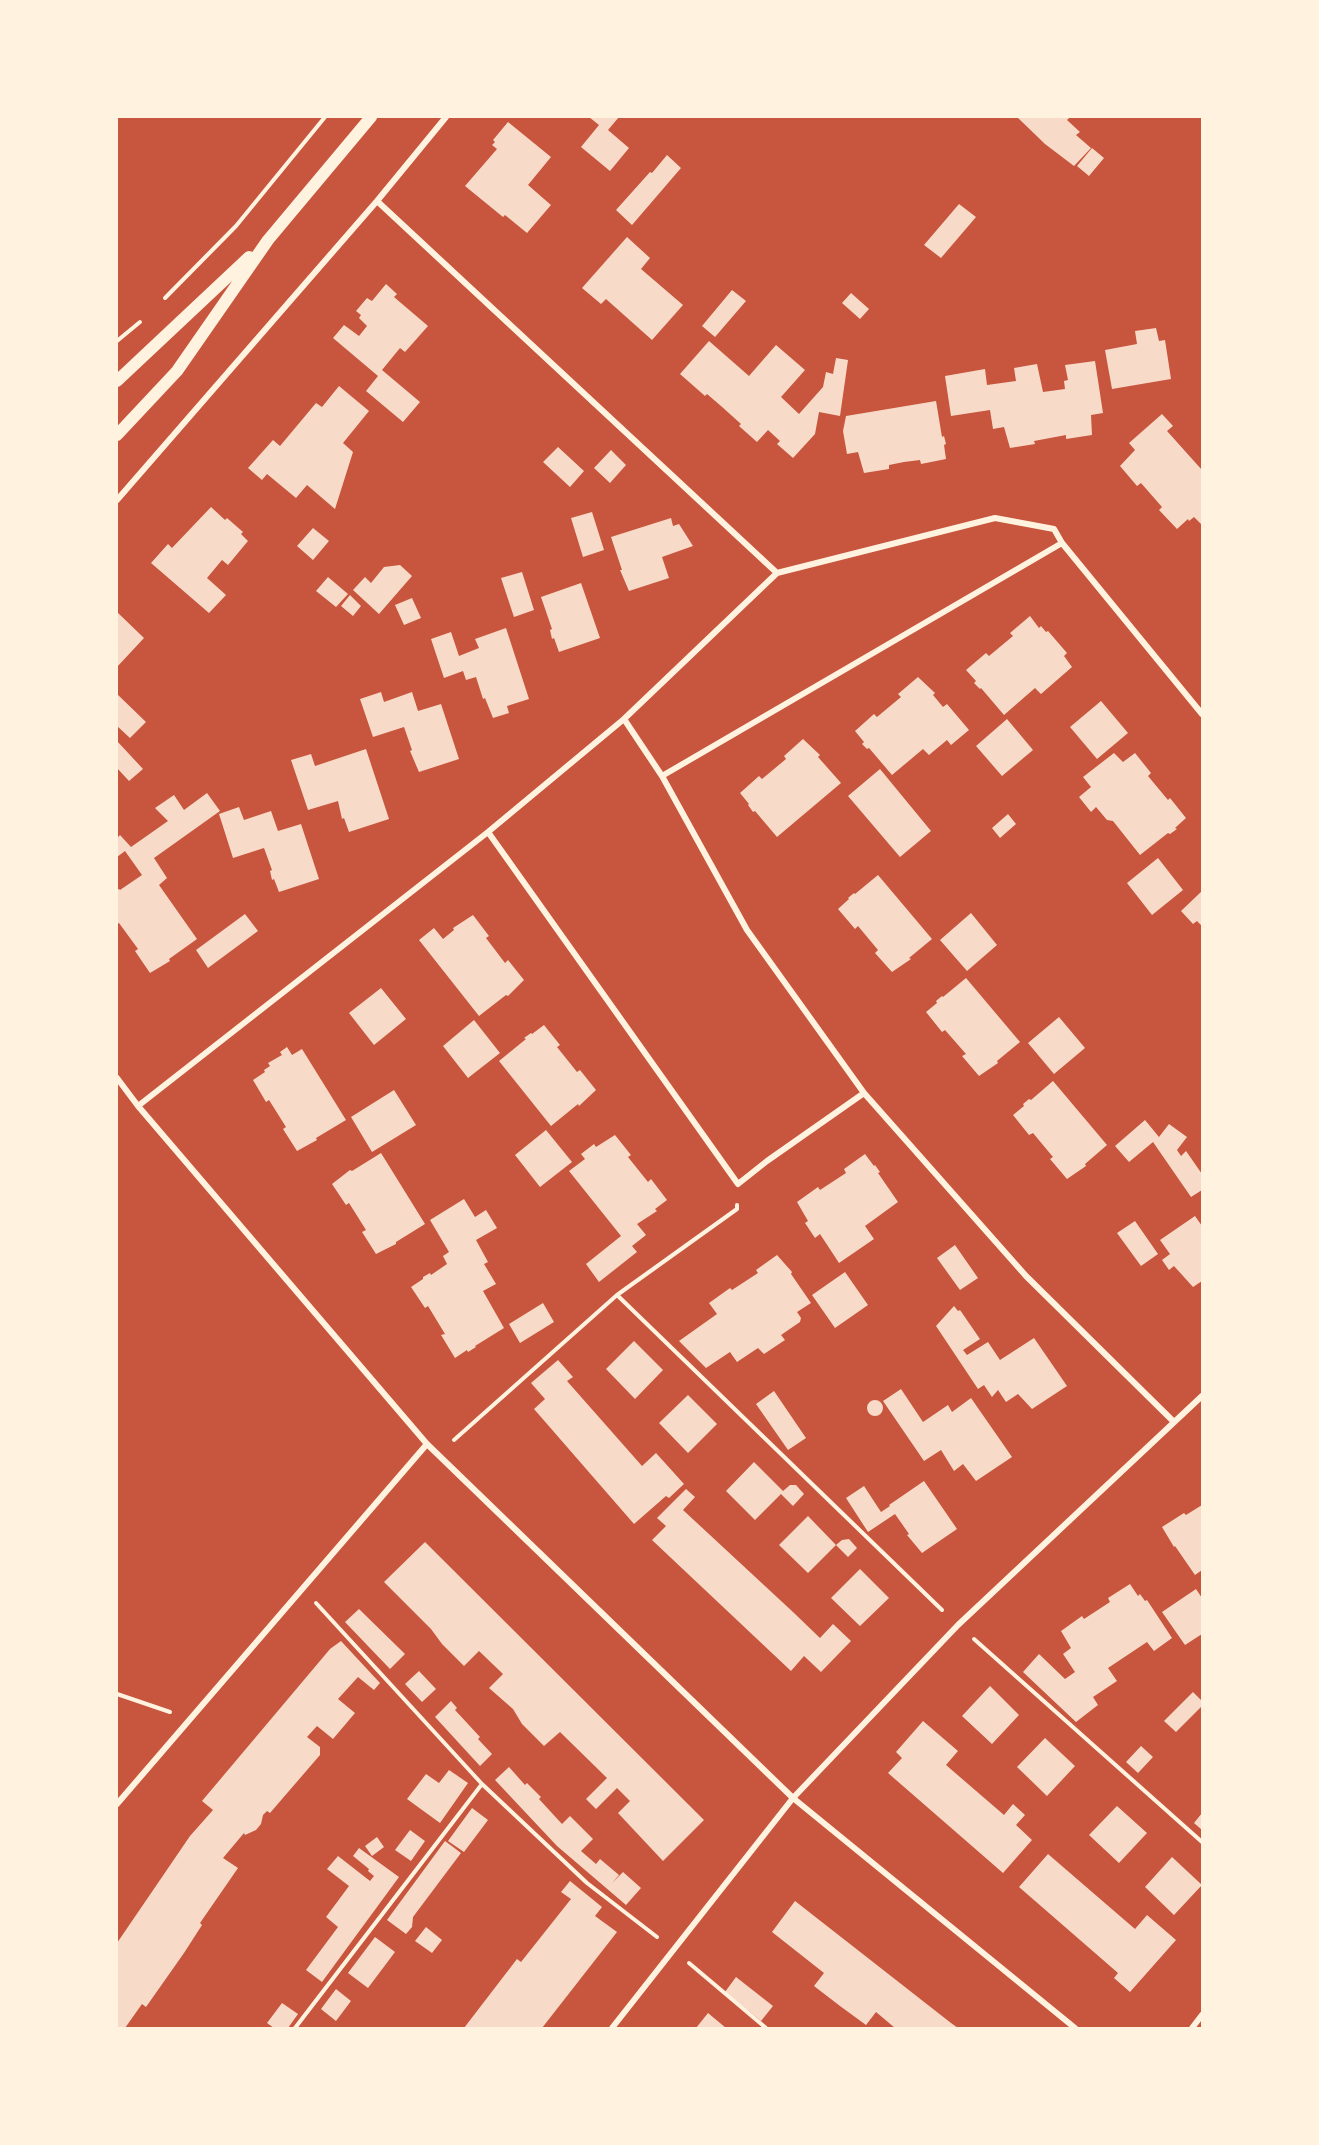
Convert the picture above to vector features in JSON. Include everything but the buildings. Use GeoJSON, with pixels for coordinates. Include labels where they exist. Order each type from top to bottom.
{"type":"FeatureCollection","features":[{"type":"Feature","properties":{"kind":"main road"},"geometry":{"type":"LineString","coordinates":[[117,435],[177,371],[268,240],[371,117]]}},
{"type":"Feature","properties":{"kind":"main road"},"geometry":{"type":"LineString","coordinates":[[117,381],[268,240]]}},
{"type":"Feature","properties":{"kind":"street"},"geometry":{"type":"LineString","coordinates":[[117,500],[377,201],[446,117]]}},
{"type":"Feature","properties":{"kind":"street"},"geometry":{"type":"LineString","coordinates":[[377,201],[777,573]]}},
{"type":"Feature","properties":{"kind":"street"},"geometry":{"type":"LineString","coordinates":[[138,1106],[488,832],[624,719],[777,573],[995,518],[1054,529],[1062,543],[1202,714]]}},
{"type":"Feature","properties":{"kind":"street"},"geometry":{"type":"LineString","coordinates":[[662,776],[1062,543]]}},
{"type":"Feature","properties":{"kind":"street"},"geometry":{"type":"LineString","coordinates":[[624,719],[662,776],[747,930],[864,1093],[1026,1276],[1174,1422]]}},
{"type":"Feature","properties":{"kind":"street"},"geometry":{"type":"LineString","coordinates":[[488,832],[738,1184],[864,1093]]}},
{"type":"Feature","properties":{"kind":"street"},"geometry":{"type":"LineString","coordinates":[[117,1078],[138,1106],[439,1456],[793,1798],[1075,2028]]}},
{"type":"Feature","properties":{"kind":"street"},"geometry":{"type":"LineString","coordinates":[[612,2028],[793,1798],[958,1624],[1202,1396]]}},
{"type":"Feature","properties":{"kind":"street"},"geometry":{"type":"LineString","coordinates":[[117,1804],[427,1444]]}},
{"type":"Feature","properties":{"kind":"street"},"geometry":{"type":"LineString","coordinates":[[1192,2028],[1202,2015]]}},
{"type":"Feature","properties":{"kind":"path"},"geometry":{"type":"LineString","coordinates":[[158,306],[236,226],[325,117]]}},
{"type":"Feature","properties":{"kind":"path"},"geometry":{"type":"LineString","coordinates":[[117,341],[142,321]]}},
{"type":"Feature","properties":{"kind":"path"},"geometry":{"type":"LineString","coordinates":[[439,1456],[472,1423],[617,1295],[737,1209],[738,1184]]}},
{"type":"Feature","properties":{"kind":"path"},"geometry":{"type":"LineString","coordinates":[[617,1295],[958,1624],[1202,1842]]}},
{"type":"Feature","properties":{"kind":"path"},"geometry":{"type":"LineString","coordinates":[[303,1588],[482,1784],[587,1882],[766,2028]]}},
{"type":"Feature","properties":{"kind":"path"},"geometry":{"type":"LineString","coordinates":[[117,1694],[190,1718]]}},
{"type":"Feature","properties":{"kind":"path"},"geometry":{"type":"LineString","coordinates":[[295,2028],[482,1784]]}}]}
